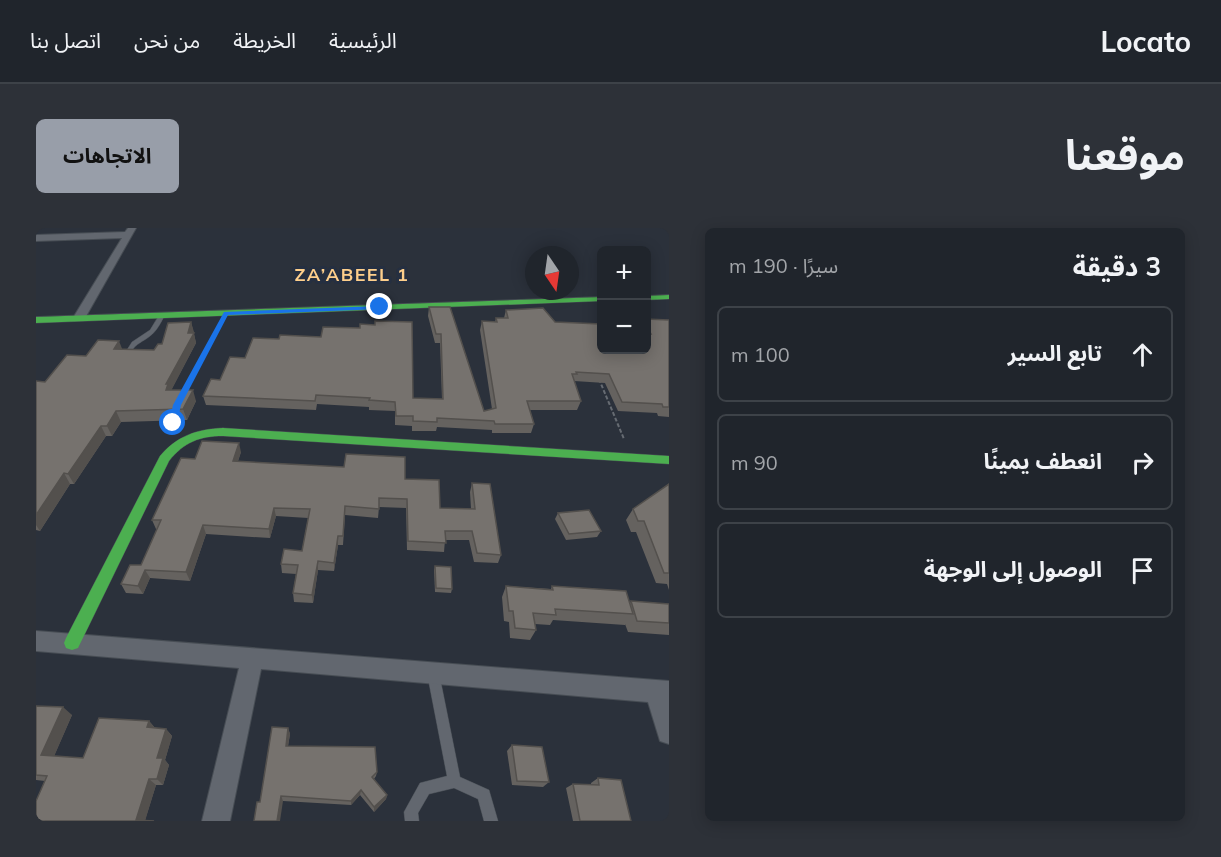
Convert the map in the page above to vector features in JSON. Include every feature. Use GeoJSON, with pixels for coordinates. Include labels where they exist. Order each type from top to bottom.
{"type":"FeatureCollection","features":[{"type":"Feature","properties":{"kind":"street"},"geometry":{"type":"LineString","coordinates":[[36,238],[130,232]]}},
{"type":"Feature","properties":{"kind":"street"},"geometry":{"type":"LineString","coordinates":[[79,318],[130,232]]}},
{"type":"Feature","properties":{"kind":"street"},"geometry":{"type":"LineString","coordinates":[[651,298],[669,297]]}},
{"type":"Feature","properties":{"kind":"street"},"geometry":{"type":"LineString","coordinates":[[36,320],[597,299]]}},
{"type":"Feature","properties":{"kind":"street"},"geometry":{"type":"LineString","coordinates":[[72,644],[164,459],[170,449],[194,435],[223,432],[669,460]]}},
{"type":"Feature","properties":{"kind":"street"},"geometry":{"type":"LineString","coordinates":[[36,641],[662,691],[669,732]]}},
{"type":"Feature","properties":{"kind":"street"},"geometry":{"type":"LineString","coordinates":[[216,821],[252,658]]}},
{"type":"Feature","properties":{"kind":"lane"},"geometry":{"type":"LineString","coordinates":[[144,357],[128,353],[130,346],[149,333],[162,315]]}},
{"type":"Feature","properties":{"kind":"lane"},"geometry":{"type":"LineString","coordinates":[[433,673],[454,781]]}},
{"type":"Feature","properties":{"kind":"lane"},"geometry":{"type":"LineString","coordinates":[[412,821],[411,812],[424,788],[454,781],[484,795],[490,821]]}},
{"type":"Feature","properties":{"kind":"path"},"geometry":{"type":"LineString","coordinates":[[182,395],[226,313]]}},
{"type":"Feature","properties":{"kind":"path"},"geometry":{"type":"LineString","coordinates":[[596,371],[631,458]]}},
{"type":"Feature","properties":{"kind":"building"},"geometry":{"type":"Polygon","coordinates":[[[429,307],[450,307],[484,411],[496,408],[482,321],[497,322],[496,318],[508,318],[506,310],[543,308],[555,322],[597,324],[597,354],[651,354],[651,319],[669,320],[669,407],[663,407],[662,404],[622,402],[609,374],[576,372],[577,374],[572,374],[581,401],[527,401],[534,424],[495,424],[494,421],[437,418],[437,422],[413,421],[413,416],[396,416],[395,402],[369,400],[370,398],[316,395],[315,401],[203,396],[211,379],[220,380],[230,357],[245,358],[253,338],[279,339],[280,335],[321,337],[323,327],[360,328],[360,324],[375,325],[375,321],[412,322],[413,398],[443,399],[441,334],[436,334],[429,307]]]}},
{"type":"Feature","properties":{"kind":"building"},"geometry":{"type":"Polygon","coordinates":[[[191,322],[188,333],[194,333],[166,384],[168,384],[166,390],[193,390],[183,409],[116,411],[107,426],[101,426],[68,474],[64,473],[36,515],[36,381],[45,382],[67,355],[86,356],[98,340],[119,341],[114,349],[154,350],[158,344],[162,344],[168,323],[191,322]]]}},
{"type":"Feature","properties":{"kind":"building"},"geometry":{"type":"Polygon","coordinates":[[[202,441],[239,443],[233,461],[344,467],[346,454],[405,457],[405,479],[439,480],[440,508],[475,509],[472,483],[490,484],[501,555],[477,553],[472,531],[445,531],[446,543],[408,541],[407,499],[379,498],[379,509],[345,506],[343,536],[338,536],[334,563],[318,561],[312,595],[293,593],[298,565],[281,564],[284,549],[302,551],[310,509],[274,508],[269,529],[203,525],[186,572],[145,570],[138,586],[121,584],[130,565],[141,565],[161,520],[152,520],[181,458],[195,459],[202,441]]]}},
{"type":"Feature","properties":{"kind":"building"},"geometry":{"type":"Polygon","coordinates":[[[669,484],[669,573],[664,573],[644,521],[638,521],[633,509],[669,484]]]}},
{"type":"Feature","properties":{"kind":"building"},"geometry":{"type":"Polygon","coordinates":[[[589,510],[601,531],[569,534],[558,513],[589,510]]]}},
{"type":"Feature","properties":{"kind":"building"},"geometry":{"type":"Polygon","coordinates":[[[435,566],[451,567],[452,589],[436,588],[435,566]]]}},
{"type":"Feature","properties":{"kind":"building"},"geometry":{"type":"Polygon","coordinates":[[[506,586],[553,590],[552,586],[626,591],[633,614],[555,609],[556,615],[533,613],[536,630],[515,628],[513,611],[509,611],[506,586]]]}},
{"type":"Feature","properties":{"kind":"building"},"geometry":{"type":"Polygon","coordinates":[[[631,601],[669,604],[669,623],[637,621],[631,601]]]}},
{"type":"Feature","properties":{"kind":"building"},"geometry":{"type":"Polygon","coordinates":[[[36,706],[63,707],[41,755],[83,758],[99,718],[149,721],[147,727],[166,729],[157,758],[163,758],[157,779],[149,779],[136,820],[154,821],[36,821],[36,801],[47,776],[36,775],[36,706]]]}},
{"type":"Feature","properties":{"kind":"building"},"geometry":{"type":"Polygon","coordinates":[[[272,727],[288,728],[286,746],[375,747],[377,772],[372,777],[387,795],[374,807],[361,790],[351,801],[281,796],[277,821],[254,821],[257,802],[260,802],[272,727]]]}},
{"type":"Feature","properties":{"kind":"building"},"geometry":{"type":"Polygon","coordinates":[[[512,745],[542,747],[549,782],[517,781],[512,745]]]}},
{"type":"Feature","properties":{"kind":"building"},"geometry":{"type":"Polygon","coordinates":[[[598,778],[621,780],[631,821],[580,821],[573,784],[599,785],[598,778]]]}},
{"type":"Feature","properties":{"kind":"traffic: fast"},"geometry":{"type":"LineString","coordinates":[[651,298],[669,297]]}},
{"type":"Feature","properties":{"kind":"traffic: fast"},"geometry":{"type":"LineString","coordinates":[[36,320],[597,299]]}},
{"type":"Feature","properties":{"kind":"traffic: fast"},"geometry":{"type":"LineString","coordinates":[[72,643],[164,459],[176,446],[197,435],[223,432],[669,460]]}},
{"type":"Feature","properties":{"kind":"district","name":"ZA’ABEEL 1"},"geometry":{"type":"Point","coordinates":[352,275]}},
{"type":"Feature","properties":{"kind":"route"},"geometry":{"type":"LineString","coordinates":[[173,423],[177,405],[226,313],[380,307]]}}]}
